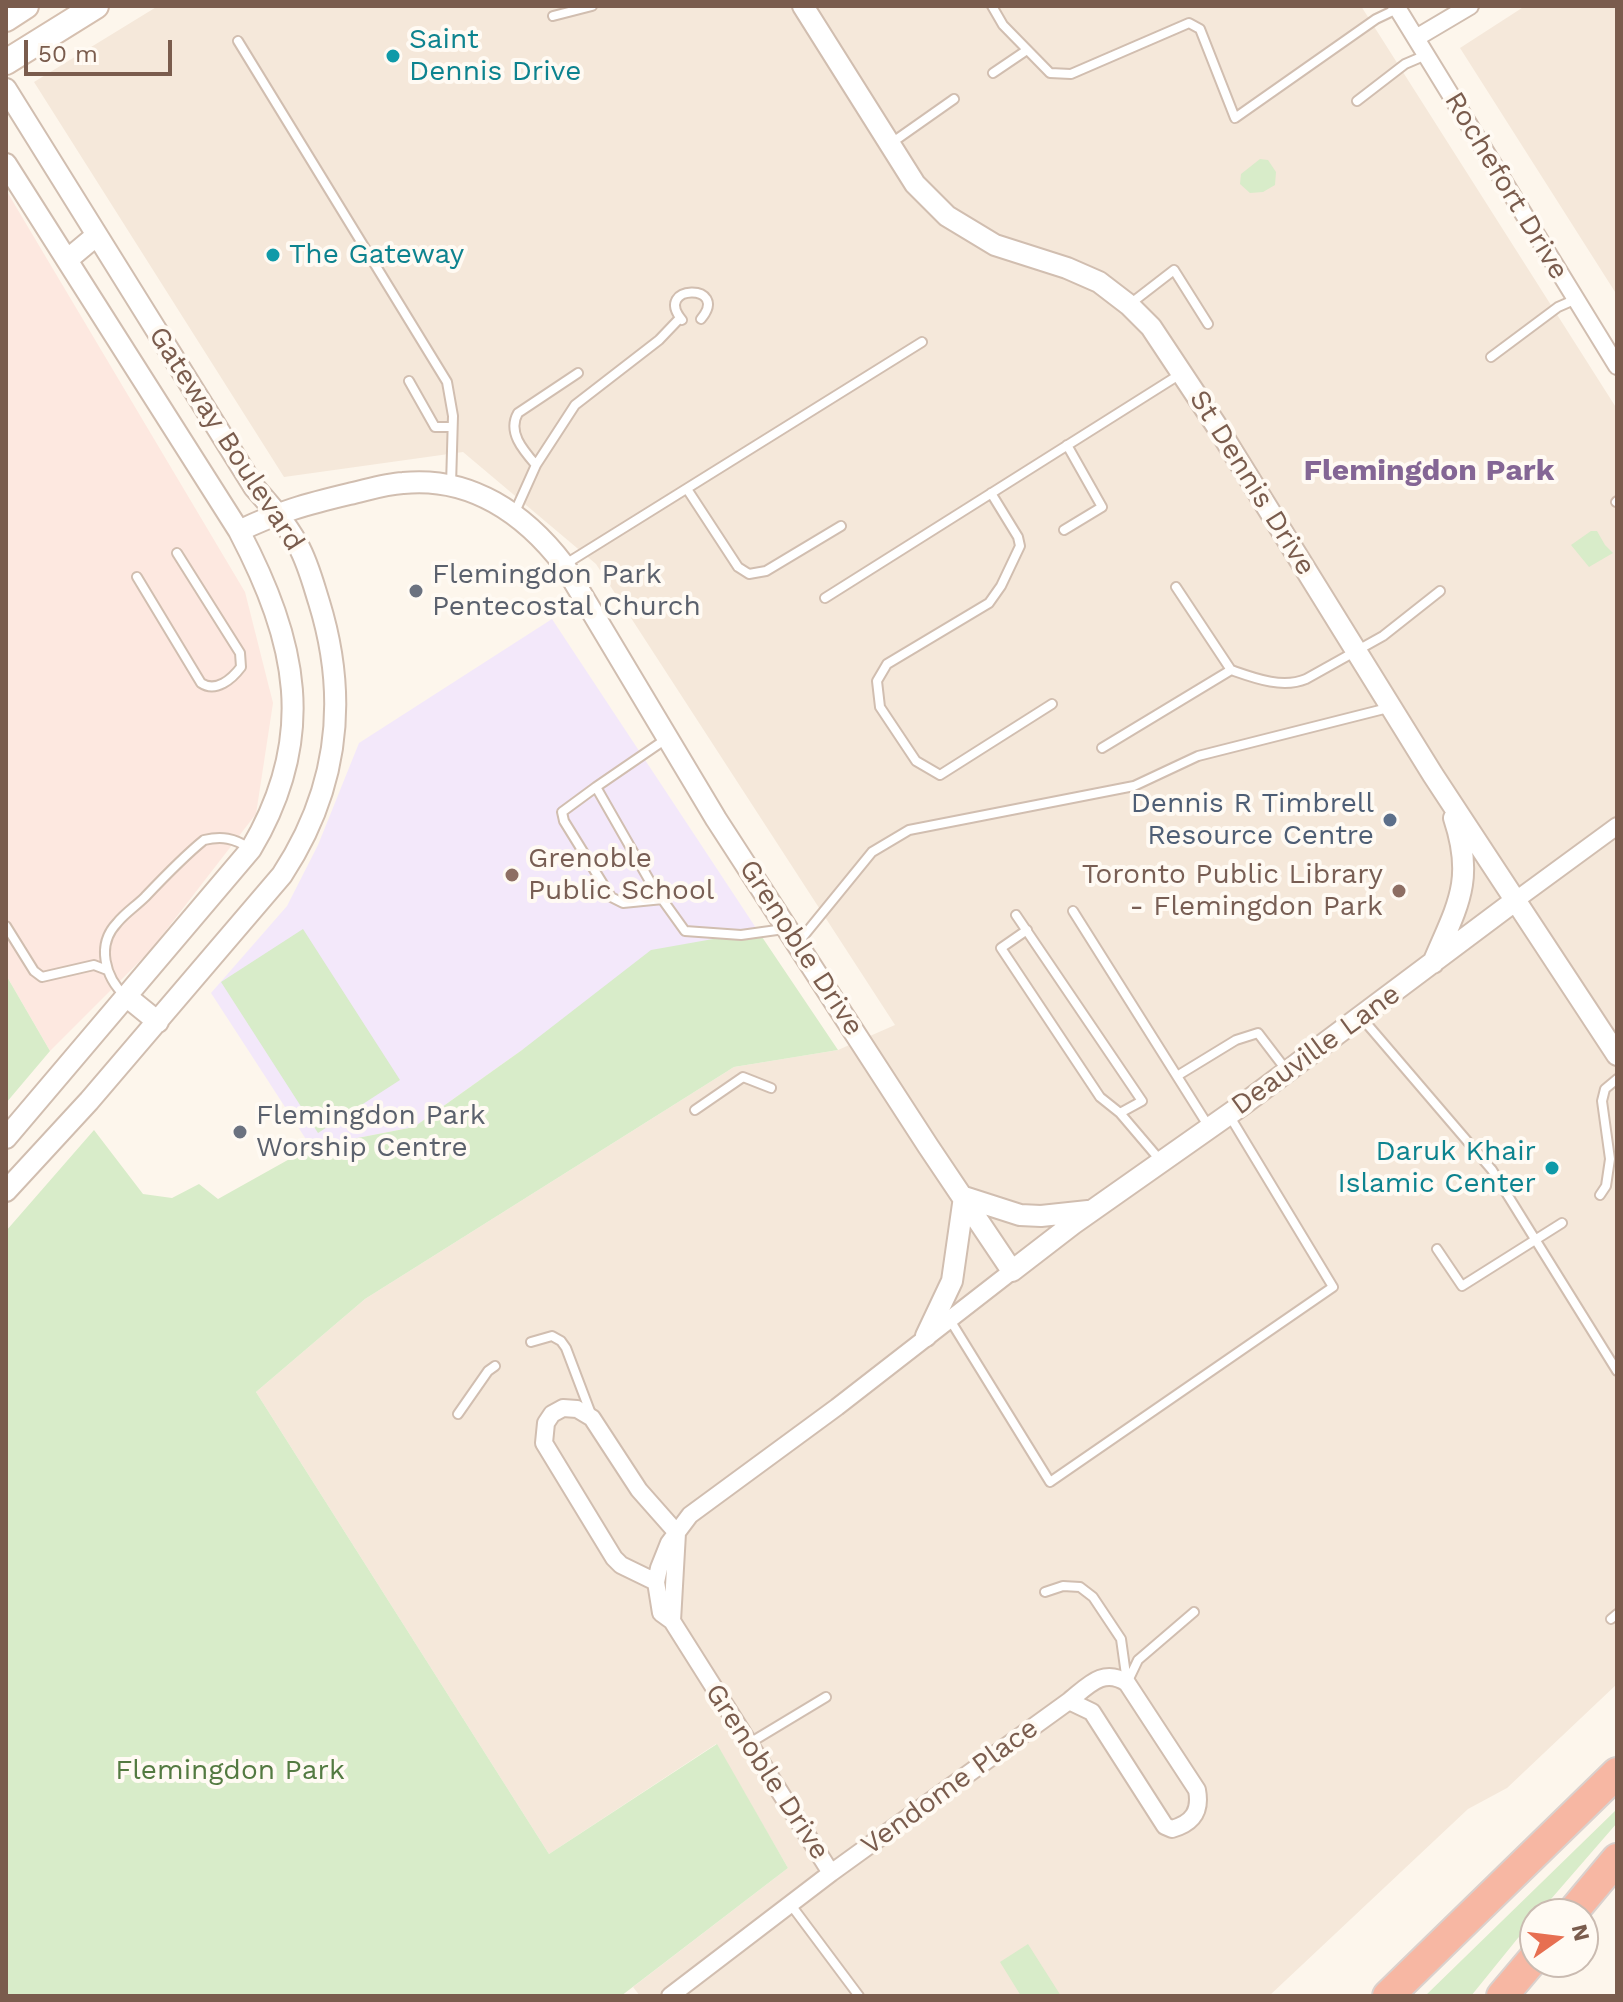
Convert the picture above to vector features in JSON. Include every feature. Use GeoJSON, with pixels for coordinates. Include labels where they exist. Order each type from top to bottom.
{"type":"FeatureCollection","features":[{"type":"Feature","properties":{"kind":"highway"},"geometry":{"type":"LineString","coordinates":[[1388,1996],[1617,1773]]}},
{"type":"Feature","properties":{"kind":"highway"},"geometry":{"type":"LineString","coordinates":[[1584,1898],[1617,1859]]}},
{"type":"Feature","properties":{"kind":"highway"},"geometry":{"type":"LineString","coordinates":[[1502,1996],[1519,1976]]}},
{"type":"Feature","properties":{"kind":"main road"},"geometry":{"type":"LineString","coordinates":[[6,19],[26,6]]}},
{"type":"Feature","properties":{"kind":"main road"},"geometry":{"type":"LineString","coordinates":[[6,62],[96,6]]}},
{"type":"Feature","properties":{"kind":"street","name":"St Dennis Drive"},"geometry":{"type":"LineString","coordinates":[[803,6],[915,184],[958,224],[995,245],[1089,277],[1109,288],[1151,327],[1183,372],[1433,775],[1617,1055]]}},
{"type":"Feature","properties":{"kind":"street"},"geometry":{"type":"LineString","coordinates":[[1416,38],[1470,6]]}},
{"type":"Feature","properties":{"kind":"street","name":"Rochefort Drive"},"geometry":{"type":"LineString","coordinates":[[1396,7],[1617,366]]}},
{"type":"Feature","properties":{"kind":"street","name":"Gateway Boulevard"},"geometry":{"type":"LineString","coordinates":[[6,89],[254,487],[277,512],[305,560],[324,619],[336,693],[336,728],[323,792],[306,835],[282,875],[158,1022],[6,1191]]}},
{"type":"Feature","properties":{"kind":"street","name":"Gateway Boulevard"},"geometry":{"type":"LineString","coordinates":[[6,164],[239,531],[253,558],[286,651],[294,706],[294,733],[288,765],[251,849],[6,1138]]}},
{"type":"Feature","properties":{"kind":"street"},"geometry":{"type":"LineString","coordinates":[[67,260],[97,235]]}},
{"type":"Feature","properties":{"kind":"street","name":"Grenoble Drive"},"geometry":{"type":"LineString","coordinates":[[239,531],[277,512],[399,483],[420,482],[451,485],[499,503],[534,529],[564,565],[667,739],[928,1146],[1012,1271]]}},
{"type":"Feature","properties":{"kind":"street"},"geometry":{"type":"LineString","coordinates":[[1433,775],[1455,819],[1465,871],[1460,897],[1433,964]]}},
{"type":"Feature","properties":{"kind":"street","name":"Deauville Lane"},"geometry":{"type":"LineString","coordinates":[[1012,1271],[1092,1210],[1287,1072],[1617,826]]}},
{"type":"Feature","properties":{"kind":"street"},"geometry":{"type":"LineString","coordinates":[[126,996],[158,1022]]}},
{"type":"Feature","properties":{"kind":"street"},"geometry":{"type":"LineString","coordinates":[[926,1336],[952,1281],[964,1197],[1020,1215],[1041,1216],[1092,1210]]}},
{"type":"Feature","properties":{"kind":"street"},"geometry":{"type":"LineString","coordinates":[[672,1621],[677,1533],[639,1490],[592,1418],[572,1407],[557,1411],[544,1427],[544,1443],[614,1558],[621,1565],[656,1582],[664,1554],[677,1533],[682,1524],[699,1507],[837,1407],[1012,1271]]}},
{"type":"Feature","properties":{"kind":"street","name":"Grenoble Drive"},"geometry":{"type":"LineString","coordinates":[[656,1582],[661,1613],[672,1621],[831,1873],[670,1996]]}},
{"type":"Feature","properties":{"kind":"street","name":"Vendome Place"},"geometry":{"type":"LineString","coordinates":[[831,1873],[1099,1677],[1117,1677],[1127,1683],[1197,1790],[1197,1812],[1179,1827],[1172,1829],[1165,1826],[1092,1712],[1069,1701]]}},
{"type":"Feature","properties":{"kind":"lane"},"geometry":{"type":"LineString","coordinates":[[553,16],[592,6]]}},
{"type":"Feature","properties":{"kind":"lane"},"geometry":{"type":"LineString","coordinates":[[992,6],[1003,25],[1050,73],[1071,74],[1189,23],[1200,29],[1235,118],[1396,7]]}},
{"type":"Feature","properties":{"kind":"lane"},"geometry":{"type":"LineString","coordinates":[[238,41],[447,382],[451,399],[451,485]]}},
{"type":"Feature","properties":{"kind":"lane"},"geometry":{"type":"LineString","coordinates":[[993,73],[1027,50]]}},
{"type":"Feature","properties":{"kind":"lane"},"geometry":{"type":"LineString","coordinates":[[1357,101],[1405,64],[1426,55]]}},
{"type":"Feature","properties":{"kind":"lane"},"geometry":{"type":"LineString","coordinates":[[889,145],[954,99]]}},
{"type":"Feature","properties":{"kind":"lane"},"geometry":{"type":"LineString","coordinates":[[1129,305],[1174,270],[1208,324]]}},
{"type":"Feature","properties":{"kind":"lane"},"geometry":{"type":"LineString","coordinates":[[514,514],[536,465],[575,405],[682,320],[676,310],[677,301],[684,293],[692,291],[700,294],[707,302],[707,311],[701,319]]}},
{"type":"Feature","properties":{"kind":"lane"},"geometry":{"type":"LineString","coordinates":[[1491,357],[1558,307],[1574,300]]}},
{"type":"Feature","properties":{"kind":"lane"},"geometry":{"type":"LineString","coordinates":[[564,565],[922,342]]}},
{"type":"Feature","properties":{"kind":"lane"},"geometry":{"type":"LineString","coordinates":[[825,598],[1183,372]]}},
{"type":"Feature","properties":{"kind":"lane"},"geometry":{"type":"LineString","coordinates":[[536,465],[517,438],[515,418],[578,373]]}},
{"type":"Feature","properties":{"kind":"lane"},"geometry":{"type":"LineString","coordinates":[[409,381],[435,427],[452,427]]}},
{"type":"Feature","properties":{"kind":"lane"},"geometry":{"type":"LineString","coordinates":[[1064,530],[1102,507],[1067,445]]}},
{"type":"Feature","properties":{"kind":"lane"},"geometry":{"type":"LineString","coordinates":[[687,489],[738,567],[749,574],[766,571],[841,526]]}},
{"type":"Feature","properties":{"kind":"lane"},"geometry":{"type":"LineString","coordinates":[[991,493],[1018,537],[1020,546],[1011,568],[989,603],[887,664],[877,681],[880,707],[916,761],[940,775],[1052,704]]}},
{"type":"Feature","properties":{"kind":"lane"},"geometry":{"type":"LineString","coordinates":[[137,577],[201,683],[213,687],[230,680],[241,667],[240,653],[177,553]]}},
{"type":"Feature","properties":{"kind":"lane"},"geometry":{"type":"LineString","coordinates":[[1176,587],[1231,670],[1267,682],[1299,682],[1383,636],[1440,591]]}},
{"type":"Feature","properties":{"kind":"lane"},"geometry":{"type":"LineString","coordinates":[[1102,748],[1231,670]]}},
{"type":"Feature","properties":{"kind":"lane"},"geometry":{"type":"LineString","coordinates":[[596,787],[685,931],[793,936],[872,852],[909,830],[1134,786],[1198,756],[1393,707]]}},
{"type":"Feature","properties":{"kind":"lane"},"geometry":{"type":"LineString","coordinates":[[663,899],[623,903],[611,897],[564,821],[562,812],[667,739]]}},
{"type":"Feature","properties":{"kind":"lane"},"geometry":{"type":"LineString","coordinates":[[126,996],[117,988],[107,970],[104,949],[111,931],[184,856],[204,840],[215,837],[236,840],[251,849]]}},
{"type":"Feature","properties":{"kind":"lane"},"geometry":{"type":"LineString","coordinates":[[1073,911],[1210,1128]]}},
{"type":"Feature","properties":{"kind":"lane"},"geometry":{"type":"LineString","coordinates":[[1016,915],[1142,1101],[1120,1113]]}},
{"type":"Feature","properties":{"kind":"lane"},"geometry":{"type":"LineString","coordinates":[[6,926],[34,971],[42,977],[94,965],[107,970]]}},
{"type":"Feature","properties":{"kind":"lane"},"geometry":{"type":"LineString","coordinates":[[1027,930],[1001,948],[1100,1097],[1120,1113],[1161,1162]]}},
{"type":"Feature","properties":{"kind":"lane"},"geometry":{"type":"LineString","coordinates":[[1361,1017],[1492,1170],[1617,1371]]}},
{"type":"Feature","properties":{"kind":"lane"},"geometry":{"type":"LineString","coordinates":[[1177,1076],[1236,1040],[1258,1033],[1287,1072]]}},
{"type":"Feature","properties":{"kind":"lane"},"geometry":{"type":"LineString","coordinates":[[695,1110],[743,1077],[771,1088]]}},
{"type":"Feature","properties":{"kind":"lane"},"geometry":{"type":"LineString","coordinates":[[1600,1195],[1606,1186],[1610,1159],[1602,1101],[1605,1089],[1617,1079]]}},
{"type":"Feature","properties":{"kind":"lane"},"geometry":{"type":"LineString","coordinates":[[948,1318],[1050,1482],[1333,1287],[1228,1114]]}},
{"type":"Feature","properties":{"kind":"lane"},"geometry":{"type":"LineString","coordinates":[[1437,1249],[1462,1286],[1562,1223]]}},
{"type":"Feature","properties":{"kind":"lane"},"geometry":{"type":"LineString","coordinates":[[531,1342],[552,1336],[564,1344],[592,1418]]}},
{"type":"Feature","properties":{"kind":"lane"},"geometry":{"type":"LineString","coordinates":[[458,1414],[488,1371],[495,1366]]}},
{"type":"Feature","properties":{"kind":"lane"},"geometry":{"type":"LineString","coordinates":[[1045,1592],[1072,1586],[1080,1587],[1093,1597],[1121,1639],[1127,1683]]}},
{"type":"Feature","properties":{"kind":"lane"},"geometry":{"type":"LineString","coordinates":[[1127,1683],[1138,1660],[1194,1612]]}},
{"type":"Feature","properties":{"kind":"lane"},"geometry":{"type":"LineString","coordinates":[[748,1744],[826,1697]]}},
{"type":"Feature","properties":{"kind":"lane"},"geometry":{"type":"LineString","coordinates":[[791,1905],[859,1996]]}},
{"type":"Feature","properties":{"kind":"shaded area"},"geometry":{"type":"Polygon","coordinates":[[[158,6],[1361,6],[1617,409],[1617,1684],[1507,1788],[1468,1809],[1269,1996],[640,1996],[633,1987],[788,1868],[716,1744],[549,1854],[256,1392],[365,1299],[734,1067],[838,1050],[895,1025],[596,564],[463,452],[284,477],[34,82],[158,6]]]}},
{"type":"Feature","properties":{"kind":"shaded area"},"geometry":{"type":"Polygon","coordinates":[[[1525,6],[1617,6],[1617,295],[1460,48],[1525,6]]]}},
{"type":"Feature","properties":{"kind":"shaded area"},"geometry":{"type":"Polygon","coordinates":[[[6,190],[245,592],[273,703],[256,814],[150,951],[50,1051],[6,975],[6,190]]]}},
{"type":"Feature","properties":{"kind":"shaded area","name":"Grenoble Public School"},"geometry":{"type":"Polygon","coordinates":[[[552,619],[758,931],[522,1050],[414,1127],[311,1147],[211,993],[287,906],[318,845],[359,743],[552,619]]]}},
{"type":"Feature","properties":{"kind":"green space"},"geometry":{"type":"Polygon","coordinates":[[[1260,159],[1268,160],[1276,172],[1275,185],[1263,192],[1250,193],[1240,184],[1241,174],[1260,159]]]}},
{"type":"Feature","properties":{"kind":"green space"},"geometry":{"type":"Polygon","coordinates":[[[1591,531],[1597,531],[1613,553],[1589,567],[1571,545],[1591,531]]]}},
{"type":"Feature","properties":{"kind":"green space"},"geometry":{"type":"Polygon","coordinates":[[[303,929],[400,1080],[318,1133],[221,982],[303,929]]]}},
{"type":"Feature","properties":{"kind":"green space","name":"Flemingdon Park"},"geometry":{"type":"Polygon","coordinates":[[[758,931],[838,1050],[734,1067],[365,1299],[256,1392],[549,1854],[717,1744],[788,1868],[621,1996],[6,1996],[6,1231],[94,1130],[143,1194],[172,1198],[199,1184],[218,1199],[311,1147],[414,1127],[522,1050],[651,950],[758,931]]]}},
{"type":"Feature","properties":{"kind":"green space"},"geometry":{"type":"Polygon","coordinates":[[[6,975],[50,1051],[6,1103],[6,975]]]}},
{"type":"Feature","properties":{"kind":"green space"},"geometry":{"type":"Polygon","coordinates":[[[1617,1809],[1617,1823],[1552,1898],[1526,1898],[1617,1809]]]}},
{"type":"Feature","properties":{"kind":"green space"},"geometry":{"type":"Polygon","coordinates":[[[1519,1904],[1519,1937],[1471,1996],[1425,1996],[1519,1904]]]}},
{"type":"Feature","properties":{"kind":"green space"},"geometry":{"type":"Polygon","coordinates":[[[1028,1944],[1061,1996],[1021,1996],[1000,1962],[1028,1944]]]}},
{"type":"Feature","properties":{"kind":"place","name":"Saint Dennis Drive"},"geometry":{"type":"Point","coordinates":[393,56]}},
{"type":"Feature","properties":{"kind":"place","name":"The Gateway"},"geometry":{"type":"Point","coordinates":[273,255]}},
{"type":"Feature","properties":{"kind":"place","name":"Flemingdon Park Pentecostal Church"},"geometry":{"type":"Point","coordinates":[416,591]}},
{"type":"Feature","properties":{"kind":"place","name":"Dennis R Timbrell Resource Centre"},"geometry":{"type":"Point","coordinates":[1390,820]}},
{"type":"Feature","properties":{"kind":"place","name":"Grenoble Public School"},"geometry":{"type":"Point","coordinates":[512,875]}},
{"type":"Feature","properties":{"kind":"place","name":"Toronto Public Library - Flemingdon Park"},"geometry":{"type":"Point","coordinates":[1399,891]}},
{"type":"Feature","properties":{"kind":"place","name":"Flemingdon Park Worship Centre"},"geometry":{"type":"Point","coordinates":[240,1132]}},
{"type":"Feature","properties":{"kind":"place","name":"Daruk Khair Islamic Center"},"geometry":{"type":"Point","coordinates":[1552,1168]}},
{"type":"Feature","properties":{"kind":"district","name":"Flemingdon Park"},"geometry":{"type":"Point","coordinates":[1429,471]}}]}
